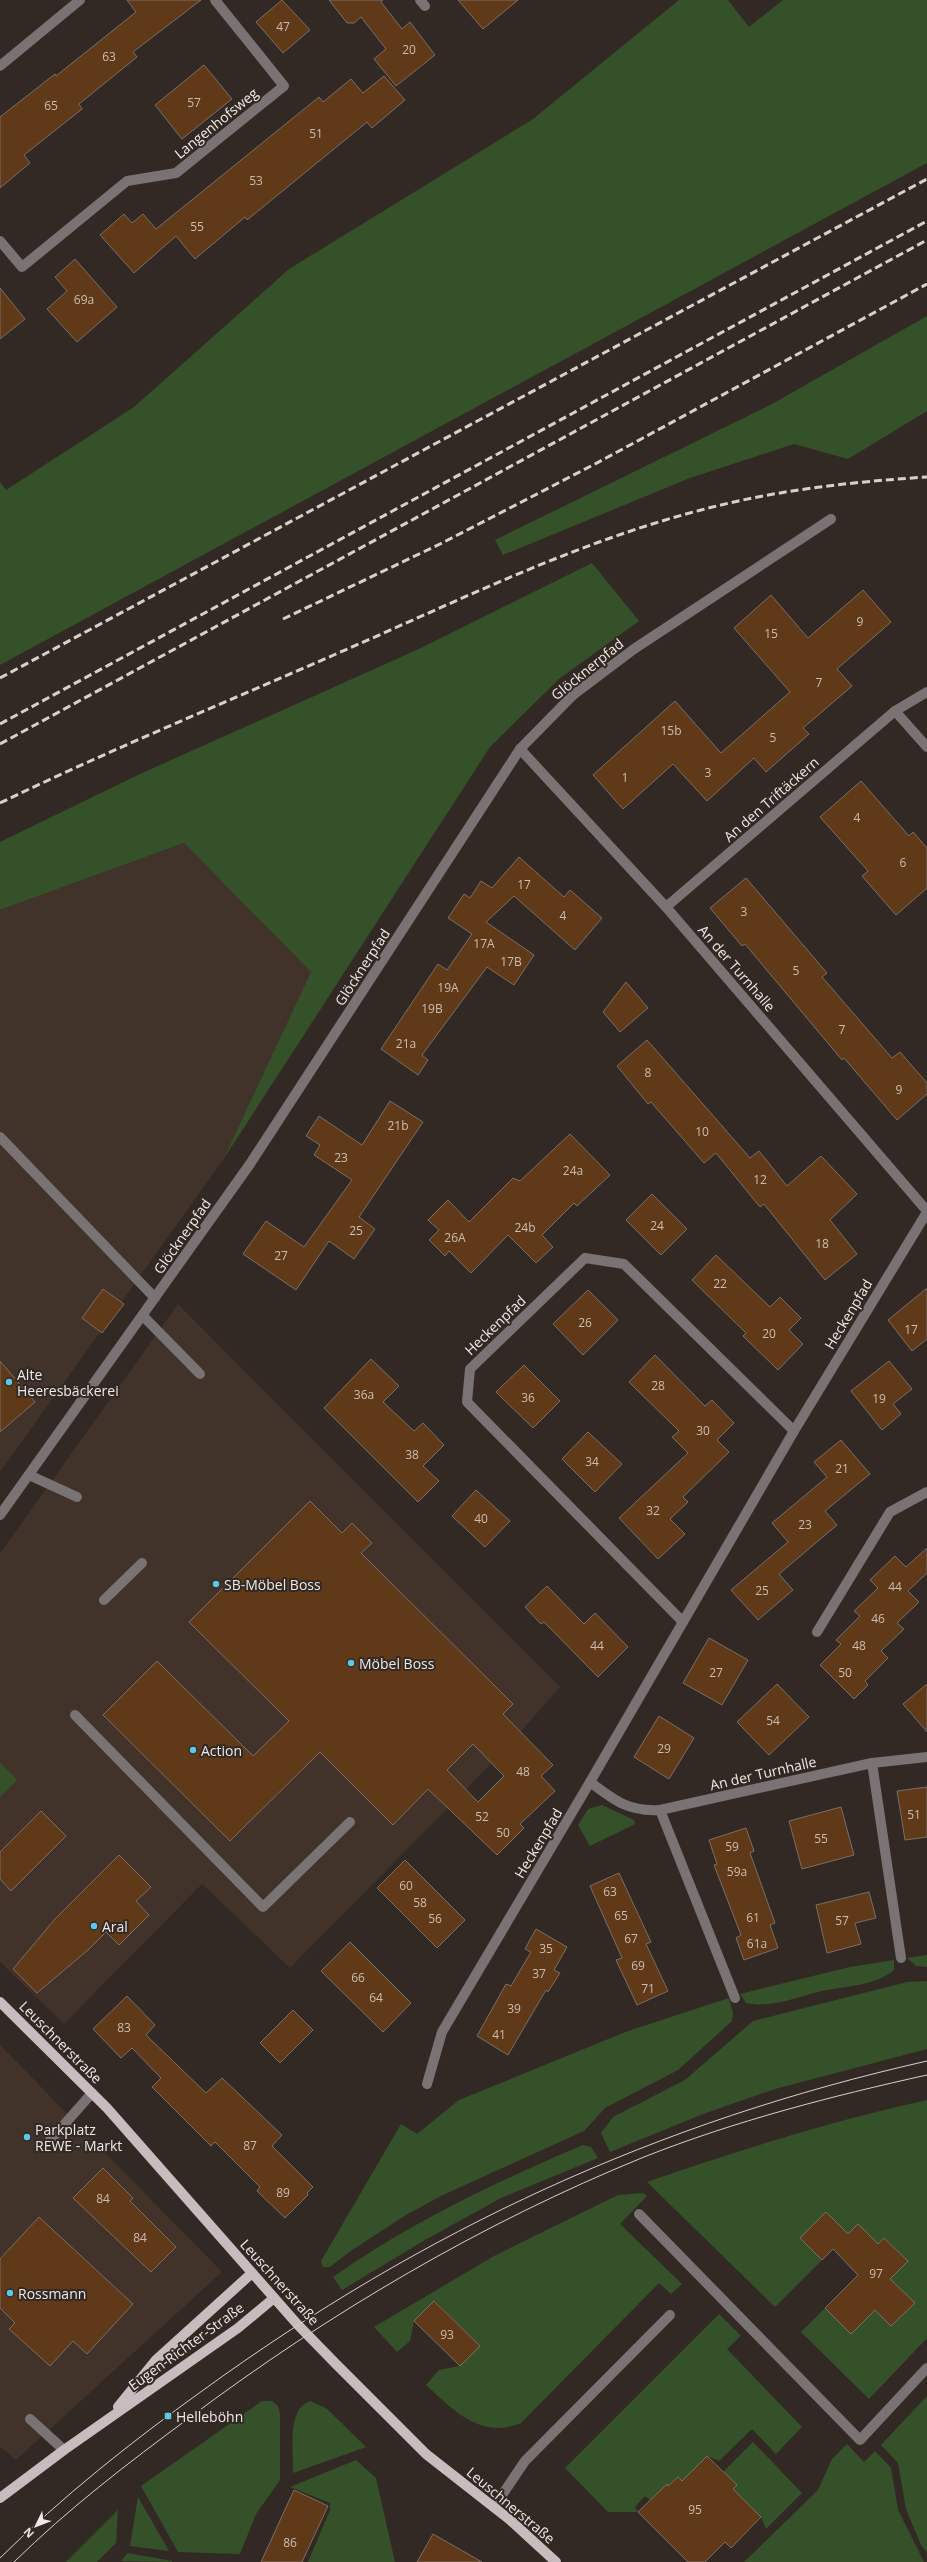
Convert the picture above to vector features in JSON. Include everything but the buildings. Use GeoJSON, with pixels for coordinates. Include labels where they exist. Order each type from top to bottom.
{"type":"FeatureCollection","features":[{"type":"Feature","properties":{"kind":"main road","name":"Leuschnerstraße"},"geometry":{"type":"LineString","coordinates":[[0,2002],[92,2093],[141,2145],[274,2298],[325,2353],[426,2454],[494,2507],[556,2562]]}},
{"type":"Feature","properties":{"kind":"main road","name":"Eugen-Richter-Straße"},"geometry":{"type":"LineString","coordinates":[[112,2415],[156,2360],[252,2273]]}},
{"type":"Feature","properties":{"kind":"main road","name":"Eugen-Richter-Straße"},"geometry":{"type":"LineString","coordinates":[[0,2498],[112,2415],[238,2328],[274,2298]]}},
{"type":"Feature","properties":{"kind":"street"},"geometry":{"type":"LineString","coordinates":[[0,66],[80,0]]}},
{"type":"Feature","properties":{"kind":"street","name":"Langenhofsweg"},"geometry":{"type":"LineString","coordinates":[[0,241],[22,267],[127,181],[176,173],[284,86],[214,0]]}},
{"type":"Feature","properties":{"kind":"street","name":"Glöcknerpfad"},"geometry":{"type":"LineString","coordinates":[[0,1515],[250,1164],[520,749],[573,695],[634,649],[831,519]]}},
{"type":"Feature","properties":{"kind":"street","name":"An den Triftäckern"},"geometry":{"type":"LineString","coordinates":[[666,907],[895,711],[927,692]]}},
{"type":"Feature","properties":{"kind":"street"},"geometry":{"type":"LineString","coordinates":[[895,711],[927,747]]}},
{"type":"Feature","properties":{"kind":"street","name":"An der Turnhalle"},"geometry":{"type":"LineString","coordinates":[[520,749],[666,907],[927,1211]]}},
{"type":"Feature","properties":{"kind":"street"},"geometry":{"type":"LineString","coordinates":[[0,1137],[155,1298]]}},
{"type":"Feature","properties":{"kind":"street","name":"Heckenpfad"},"geometry":{"type":"LineString","coordinates":[[427,2084],[442,2032],[590,1782],[794,1431],[927,1211]]}},
{"type":"Feature","properties":{"kind":"street","name":"Heckenpfad"},"geometry":{"type":"LineString","coordinates":[[683,1622],[467,1402],[470,1369],[585,1258],[624,1264],[794,1431]]}},
{"type":"Feature","properties":{"kind":"street"},"geometry":{"type":"LineString","coordinates":[[143,1316],[200,1374]]}},
{"type":"Feature","properties":{"kind":"street"},"geometry":{"type":"LineString","coordinates":[[28,1475],[77,1497]]}},
{"type":"Feature","properties":{"kind":"street"},"geometry":{"type":"LineString","coordinates":[[817,1632],[890,1512],[927,1492]]}},
{"type":"Feature","properties":{"kind":"street"},"geometry":{"type":"LineString","coordinates":[[104,1600],[142,1563]]}},
{"type":"Feature","properties":{"kind":"street"},"geometry":{"type":"LineString","coordinates":[[75,1715],[263,1907],[350,1822]]}},
{"type":"Feature","properties":{"kind":"street","name":"An der Turnhalle"},"geometry":{"type":"LineString","coordinates":[[590,1782],[613,1800],[641,1812],[660,1810],[872,1763],[927,1757]]}},
{"type":"Feature","properties":{"kind":"street"},"geometry":{"type":"LineString","coordinates":[[872,1763],[901,1958]]}},
{"type":"Feature","properties":{"kind":"street"},"geometry":{"type":"LineString","coordinates":[[660,1810],[735,1998]]}},
{"type":"Feature","properties":{"kind":"street"},"geometry":{"type":"LineString","coordinates":[[47,2144],[92,2093]]}},
{"type":"Feature","properties":{"kind":"street"},"geometry":{"type":"LineString","coordinates":[[638,2214],[860,2440],[927,2368]]}},
{"type":"Feature","properties":{"kind":"street"},"geometry":{"type":"LineString","coordinates":[[494,2507],[525,2461],[670,2314]]}},
{"type":"Feature","properties":{"kind":"street"},"geometry":{"type":"LineString","coordinates":[[30,2419],[64,2450]]}},
{"type":"Feature","properties":{"kind":"shaded area"},"geometry":{"type":"Polygon","coordinates":[[[184,843],[312,972],[223,1160],[0,1472],[0,910],[184,843]]]}},
{"type":"Feature","properties":{"kind":"shaded area"},"geometry":{"type":"Polygon","coordinates":[[[178,1304],[560,1687],[503,1752],[290,1968],[202,1884],[64,2024],[0,1962],[0,1553],[178,1304]]]}},
{"type":"Feature","properties":{"kind":"shaded area"},"geometry":{"type":"Polygon","coordinates":[[[0,2045],[222,2272],[16,2460],[0,2447],[0,2045]]]}},
{"type":"Feature","properties":{"kind":"green space"},"geometry":{"type":"Polygon","coordinates":[[[679,0],[728,0],[749,27],[783,0],[927,0],[927,163],[0,665],[0,482],[6,490],[134,407],[289,269],[533,119],[679,0]]]}},
{"type":"Feature","properties":{"kind":"green space"},"geometry":{"type":"Polygon","coordinates":[[[927,316],[927,411],[848,459],[794,444],[690,478],[503,555],[495,540],[772,404],[927,316]]]}},
{"type":"Feature","properties":{"kind":"green space"},"geometry":{"type":"Polygon","coordinates":[[[592,563],[639,621],[559,679],[490,747],[223,1160],[311,972],[184,843],[0,910],[0,842],[140,774],[421,648],[592,563]]]}},
{"type":"Feature","properties":{"kind":"green space"},"geometry":{"type":"Polygon","coordinates":[[[0,1762],[17,1780],[0,1797],[0,1762]]]}},
{"type":"Feature","properties":{"kind":"green space"},"geometry":{"type":"Polygon","coordinates":[[[602,1805],[634,1820],[635,1824],[590,1846],[578,1825],[588,1809],[602,1805]]]}},
{"type":"Feature","properties":{"kind":"green space"},"geometry":{"type":"Polygon","coordinates":[[[927,1955],[927,1967],[916,1966],[907,1958],[927,1955]]]}},
{"type":"Feature","properties":{"kind":"green space"},"geometry":{"type":"Polygon","coordinates":[[[894,1960],[894,1970],[879,1979],[862,1984],[817,1992],[787,2001],[766,2004],[746,2003],[740,1994],[850,1967],[894,1960]]]}},
{"type":"Feature","properties":{"kind":"green space"},"geometry":{"type":"Polygon","coordinates":[[[927,1981],[927,2049],[775,2089],[703,2114],[610,2152],[601,2133],[613,2117],[685,2080],[753,2021],[907,1982],[927,1981]]]}},
{"type":"Feature","properties":{"kind":"green space"},"geometry":{"type":"Polygon","coordinates":[[[729,1998],[733,2013],[732,2021],[678,2070],[605,2108],[584,2131],[443,2195],[406,2215],[352,2250],[330,2267],[323,2267],[321,2261],[401,2124],[417,2134],[459,2100],[628,2031],[729,1998]]]}},
{"type":"Feature","properties":{"kind":"green space"},"geometry":{"type":"Polygon","coordinates":[[[927,2100],[927,2338],[869,2399],[801,2332],[825,2308],[851,2333],[875,2310],[891,2326],[914,2304],[890,2279],[908,2261],[885,2238],[878,2244],[858,2224],[848,2234],[826,2213],[801,2238],[822,2260],[775,2307],[647,2182],[786,2137],[856,2117],[927,2100]]]}},
{"type":"Feature","properties":{"kind":"green space"},"geometry":{"type":"Polygon","coordinates":[[[583,2145],[591,2147],[598,2158],[503,2197],[425,2240],[342,2290],[333,2277],[393,2238],[455,2204],[583,2145]]]}},
{"type":"Feature","properties":{"kind":"green space"},"geometry":{"type":"Polygon","coordinates":[[[643,2193],[647,2196],[620,2224],[682,2284],[671,2294],[659,2283],[520,2424],[499,2428],[478,2424],[459,2414],[426,2385],[439,2370],[460,2366],[480,2346],[435,2301],[414,2321],[410,2341],[397,2352],[374,2327],[494,2256],[618,2195],[643,2193]]]}},
{"type":"Feature","properties":{"kind":"green space"},"geometry":{"type":"Polygon","coordinates":[[[719,2314],[741,2336],[727,2349],[802,2427],[776,2454],[752,2429],[719,2461],[707,2456],[682,2481],[678,2477],[650,2500],[645,2496],[635,2507],[638,2512],[608,2512],[565,2468],[719,2314]]]}},
{"type":"Feature","properties":{"kind":"green space"},"geometry":{"type":"Polygon","coordinates":[[[927,2396],[927,2553],[921,2545],[906,2509],[898,2463],[881,2445],[927,2396]]]}},
{"type":"Feature","properties":{"kind":"green space"},"geometry":{"type":"Polygon","coordinates":[[[262,2401],[272,2401],[278,2406],[280,2414],[280,2480],[256,2514],[240,2554],[178,2552],[141,2486],[262,2401]]]}},
{"type":"Feature","properties":{"kind":"green space"},"geometry":{"type":"Polygon","coordinates":[[[310,2401],[326,2408],[366,2447],[293,2473],[292,2443],[294,2422],[297,2413],[302,2406],[310,2401]]]}},
{"type":"Feature","properties":{"kind":"green space"},"geometry":{"type":"Polygon","coordinates":[[[753,2442],[802,2493],[766,2529],[761,2517],[733,2489],[737,2485],[723,2472],[753,2442]]]}},
{"type":"Feature","properties":{"kind":"green space"},"geometry":{"type":"Polygon","coordinates":[[[847,2444],[864,2462],[875,2451],[891,2468],[898,2510],[924,2562],[744,2562],[818,2490],[832,2459],[847,2444]]]}},
{"type":"Feature","properties":{"kind":"green space"},"geometry":{"type":"Polygon","coordinates":[[[356,2460],[376,2478],[395,2562],[308,2562],[330,2510],[330,2503],[290,2487],[356,2460]]]}},
{"type":"Feature","properties":{"kind":"green space"},"geometry":{"type":"Polygon","coordinates":[[[138,2497],[169,2551],[130,2546],[138,2497]]]}},
{"type":"Feature","properties":{"kind":"green space"},"geometry":{"type":"Polygon","coordinates":[[[118,2510],[116,2543],[97,2562],[66,2562],[118,2510]]]}},
{"type":"Feature","properties":{"kind":"green space"},"geometry":{"type":"Polygon","coordinates":[[[128,2553],[172,2561],[172,2562],[121,2561],[128,2553]]]}},
{"type":"Feature","properties":{"kind":"tram line"},"geometry":{"type":"LineString","coordinates":[[0,2558],[72,2492],[149,2430],[202,2391],[286,2333],[371,2280],[458,2231],[547,2188],[638,2150],[731,2116],[827,2086],[927,2061]]}},
{"type":"Feature","properties":{"kind":"tram line"},"geometry":{"type":"LineString","coordinates":[[14,2562],[56,2523],[121,2469],[242,2379],[296,2342],[352,2307],[408,2273],[466,2241],[524,2211],[584,2183],[678,2144],[784,2110],[927,2075]]}},
{"type":"Feature","properties":{"kind":"railway"},"geometry":{"type":"LineString","coordinates":[[0,678],[927,179]]}},
{"type":"Feature","properties":{"kind":"railway"},"geometry":{"type":"LineString","coordinates":[[0,724],[927,221]]}},
{"type":"Feature","properties":{"kind":"railway"},"geometry":{"type":"LineString","coordinates":[[0,744],[927,240]]}},
{"type":"Feature","properties":{"kind":"railway"},"geometry":{"type":"LineString","coordinates":[[283,619],[440,544],[595,464],[927,284]]}},
{"type":"Feature","properties":{"kind":"railway"},"geometry":{"type":"LineString","coordinates":[[0,803],[125,745],[471,594],[561,556],[607,539],[701,510],[757,497],[841,484],[927,477]]}},
{"type":"Feature","properties":{"kind":"place","name":"Alte Heeresbäckerei"},"geometry":{"type":"Point","coordinates":[9,1382]}},
{"type":"Feature","properties":{"kind":"place","name":"SB-Möbel Boss"},"geometry":{"type":"Point","coordinates":[216,1584]}},
{"type":"Feature","properties":{"kind":"place","name":"Möbel Boss"},"geometry":{"type":"Point","coordinates":[351,1663]}},
{"type":"Feature","properties":{"kind":"place","name":"Action"},"geometry":{"type":"Point","coordinates":[193,1750]}},
{"type":"Feature","properties":{"kind":"place","name":"Aral"},"geometry":{"type":"Point","coordinates":[94,1926]}},
{"type":"Feature","properties":{"kind":"place","name":"Parkplatz REWE - Markt"},"geometry":{"type":"Point","coordinates":[27,2137]}},
{"type":"Feature","properties":{"kind":"place","name":"Rossmann"},"geometry":{"type":"Point","coordinates":[10,2293]}},
{"type":"Feature","properties":{"kind":"place","name":"Helleböhn"},"geometry":{"type":"Point","coordinates":[168,2416]}}]}
